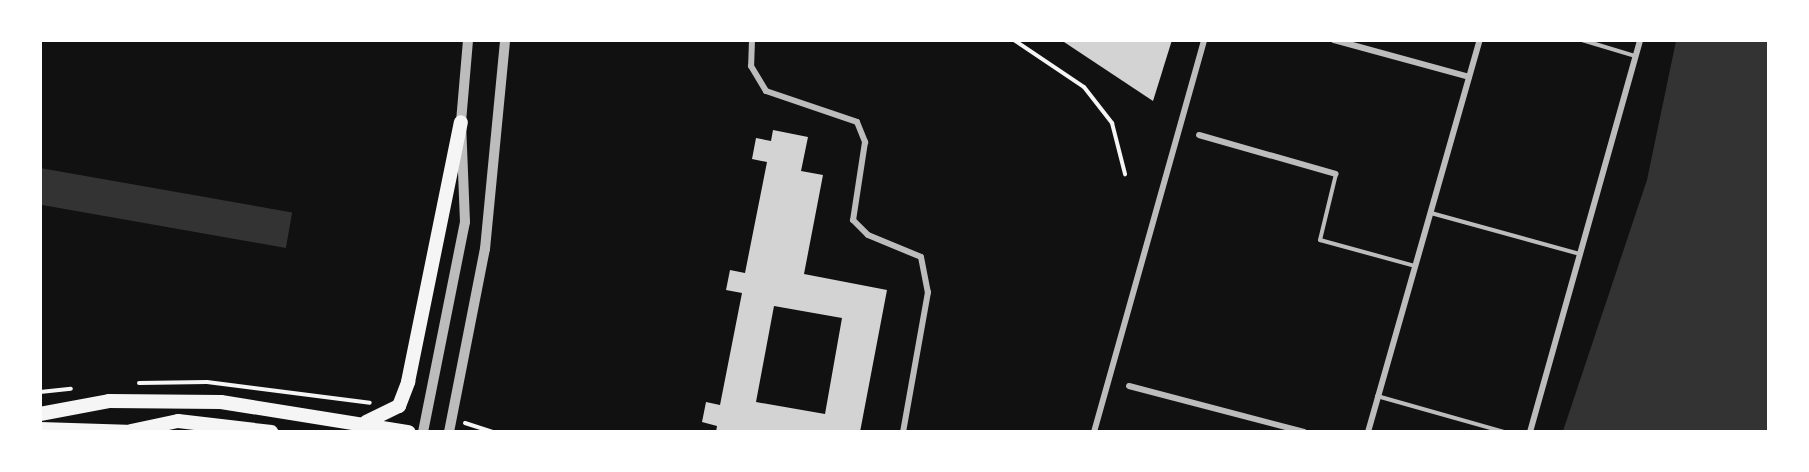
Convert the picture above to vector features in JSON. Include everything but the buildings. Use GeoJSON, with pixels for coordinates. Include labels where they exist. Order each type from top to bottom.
{"type":"FeatureCollection","features":[{"type":"Feature","properties":{"kind":"main road"},"geometry":{"type":"LineString","coordinates":[[365,422],[399,406],[408,382],[461,122]]}},
{"type":"Feature","properties":{"kind":"main road"},"geometry":{"type":"LineString","coordinates":[[40,414],[109,402],[221,402],[365,422],[409,432]]}},
{"type":"Feature","properties":{"kind":"main road"},"geometry":{"type":"LineString","coordinates":[[40,429],[133,431],[178,421],[271,432]]}},
{"type":"Feature","properties":{"kind":"street"},"geometry":{"type":"LineString","coordinates":[[423,432],[465,222],[461,122],[468,40]]}},
{"type":"Feature","properties":{"kind":"street"},"geometry":{"type":"LineString","coordinates":[[449,432],[491,204],[505,40]]}},
{"type":"Feature","properties":{"kind":"street"},"geometry":{"type":"LineString","coordinates":[[752,40],[751,66],[766,91],[857,122],[864,142],[853,220],[868,235],[921,257],[928,292],[903,432]]}},
{"type":"Feature","properties":{"kind":"street"},"geometry":{"type":"LineString","coordinates":[[1094,432],[1204,40]]}},
{"type":"Feature","properties":{"kind":"street"},"geometry":{"type":"LineString","coordinates":[[1334,40],[1469,77]]}},
{"type":"Feature","properties":{"kind":"street"},"geometry":{"type":"LineString","coordinates":[[1368,432],[1480,40]]}},
{"type":"Feature","properties":{"kind":"street"},"geometry":{"type":"LineString","coordinates":[[1530,432],[1640,40]]}},
{"type":"Feature","properties":{"kind":"street"},"geometry":{"type":"LineString","coordinates":[[1199,135],[1336,174]]}},
{"type":"Feature","properties":{"kind":"street"},"geometry":{"type":"LineString","coordinates":[[1129,386],[1304,432]]}},
{"type":"Feature","properties":{"kind":"lane"},"geometry":{"type":"LineString","coordinates":[[1582,40],[1635,56]]}},
{"type":"Feature","properties":{"kind":"lane"},"geometry":{"type":"LineString","coordinates":[[1336,174],[1320,240],[1415,266]]}},
{"type":"Feature","properties":{"kind":"lane"},"geometry":{"type":"LineString","coordinates":[[1430,213],[1581,254]]}},
{"type":"Feature","properties":{"kind":"lane"},"geometry":{"type":"LineString","coordinates":[[1377,396],[1504,432]]}},
{"type":"Feature","properties":{"kind":"path"},"geometry":{"type":"LineString","coordinates":[[1014,40],[1084,87],[1112,123],[1125,174]]}},
{"type":"Feature","properties":{"kind":"shaded area"},"geometry":{"type":"Polygon","coordinates":[[[1676,41],[1768,41],[1768,431],[1563,431],[1647,180],[1676,41]]]}},
{"type":"Feature","properties":{"kind":"shaded area"},"geometry":{"type":"Polygon","coordinates":[[[40,168],[292,212],[286,248],[40,205],[40,168]]]}}]}
